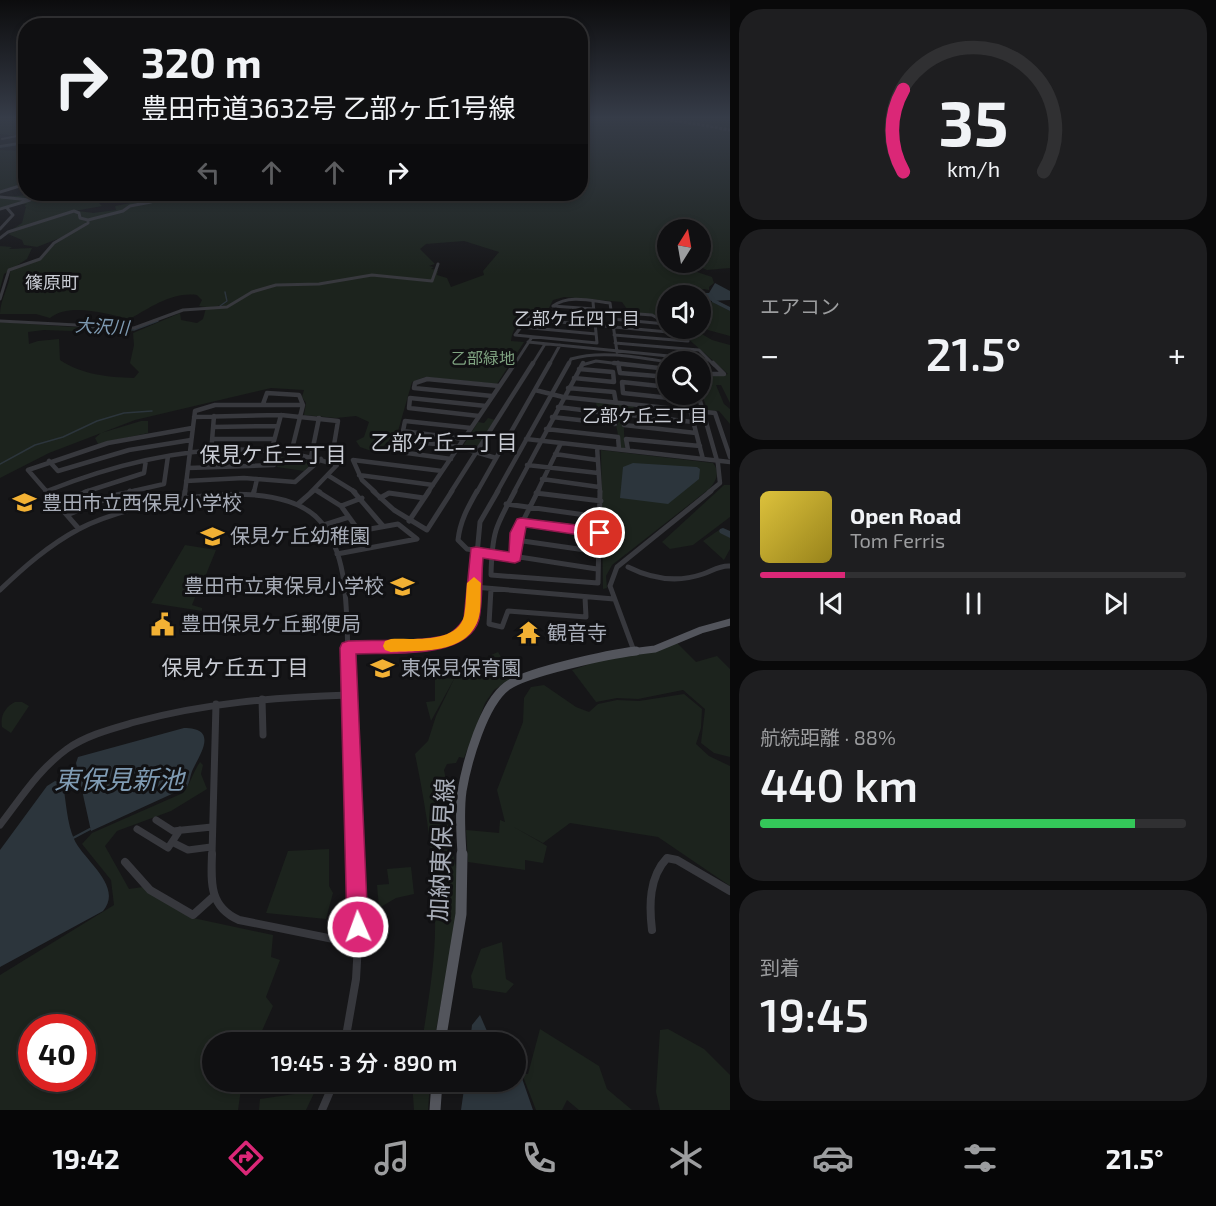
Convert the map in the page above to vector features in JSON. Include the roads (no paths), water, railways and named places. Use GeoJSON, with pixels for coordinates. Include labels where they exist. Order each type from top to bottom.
{"type":"FeatureCollection","features":[{"type":"Feature","properties":{"kind":"main road","name":"加納東保見線"},"geometry":{"type":"LineString","coordinates":[[442,1032],[461,914],[462,791],[469,762],[485,716],[495,699],[507,686],[522,679],[612,654],[655,649],[701,630],[730,622]]}},
{"type":"Feature","properties":{"kind":"main road"},"geometry":{"type":"LineString","coordinates":[[435,1110],[436,1092]]}},
{"type":"Feature","properties":{"kind":"street"},"geometry":{"type":"LineString","coordinates":[[0,192],[18,187]]}},
{"type":"Feature","properties":{"kind":"street"},"geometry":{"type":"LineString","coordinates":[[0,197],[18,198]]}},
{"type":"Feature","properties":{"kind":"street"},"geometry":{"type":"LineString","coordinates":[[0,209],[25,201]]}},
{"type":"Feature","properties":{"kind":"street"},"geometry":{"type":"LineString","coordinates":[[0,238],[8,232],[77,211],[80,218],[88,220],[150,201]]}},
{"type":"Feature","properties":{"kind":"street"},"geometry":{"type":"LineString","coordinates":[[0,229],[13,215],[7,208]]}},
{"type":"Feature","properties":{"kind":"street"},"geometry":{"type":"LineString","coordinates":[[0,299],[9,270],[40,258],[43,252],[59,239],[88,223],[88,220]]}},
{"type":"Feature","properties":{"kind":"street"},"geometry":{"type":"LineString","coordinates":[[0,321],[134,328],[183,310],[227,307],[252,292],[276,285],[319,284],[372,275],[432,281],[438,264]]}},
{"type":"Feature","properties":{"kind":"street"},"geometry":{"type":"LineString","coordinates":[[594,309],[553,306],[555,302],[565,299],[610,303],[615,357],[620,373],[657,376]]}},
{"type":"Feature","properties":{"kind":"street"},"geometry":{"type":"LineString","coordinates":[[593,302],[597,343],[515,335],[521,327],[596,334]]}},
{"type":"Feature","properties":{"kind":"street"},"geometry":{"type":"LineString","coordinates":[[595,317],[539,312],[530,315],[527,319],[679,333],[688,341],[614,334]]}},
{"type":"Feature","properties":{"kind":"street"},"geometry":{"type":"LineString","coordinates":[[611,312],[652,315],[657,318]]}},
{"type":"Feature","properties":{"kind":"street"},"geometry":{"type":"LineString","coordinates":[[612,319],[657,323]]}},
{"type":"Feature","properties":{"kind":"street"},"geometry":{"type":"LineString","coordinates":[[409,521],[532,337]]}},
{"type":"Feature","properties":{"kind":"street"},"geometry":{"type":"LineString","coordinates":[[528,342],[657,355]]}},
{"type":"Feature","properties":{"kind":"street"},"geometry":{"type":"LineString","coordinates":[[615,343],[700,351]]}},
{"type":"Feature","properties":{"kind":"street"},"geometry":{"type":"LineString","coordinates":[[442,471],[354,460],[359,475],[380,498],[409,521],[427,530],[544,344]]}},
{"type":"Feature","properties":{"kind":"street"},"geometry":{"type":"LineString","coordinates":[[560,345],[463,516],[459,529],[460,542],[467,549],[476,552],[597,569]]}},
{"type":"Feature","properties":{"kind":"street"},"geometry":{"type":"LineString","coordinates":[[348,648],[433,644],[453,640],[465,630],[471,619],[480,522],[571,359],[584,355],[657,362]]}},
{"type":"Feature","properties":{"kind":"street"},"geometry":{"type":"LineString","coordinates":[[597,447],[600,501],[598,583],[491,575],[495,526],[583,363],[588,361],[657,368]]}},
{"type":"Feature","properties":{"kind":"street"},"geometry":{"type":"LineString","coordinates":[[711,362],[724,374],[711,373]]}},
{"type":"Feature","properties":{"kind":"street"},"geometry":{"type":"LineString","coordinates":[[574,378],[614,382],[613,372],[579,369]]}},
{"type":"Feature","properties":{"kind":"street"},"geometry":{"type":"LineString","coordinates":[[492,396],[414,388],[415,384],[427,379],[499,386]]}},
{"type":"Feature","properties":{"kind":"street"},"geometry":{"type":"LineString","coordinates":[[657,386],[622,382],[623,393],[657,395]]}},
{"type":"Feature","properties":{"kind":"street"},"geometry":{"type":"LineString","coordinates":[[568,387],[614,392],[616,403]]}},
{"type":"Feature","properties":{"kind":"street"},"geometry":{"type":"LineString","coordinates":[[535,390],[563,397],[690,410],[717,415],[730,457]]}},
{"type":"Feature","properties":{"kind":"street"},"geometry":{"type":"LineString","coordinates":[[263,404],[267,393],[299,395],[303,405],[291,453]]}},
{"type":"Feature","properties":{"kind":"street"},"geometry":{"type":"LineString","coordinates":[[479,416],[409,408],[410,399],[486,406]]}},
{"type":"Feature","properties":{"kind":"street"},"geometry":{"type":"LineString","coordinates":[[247,415],[249,404]]}},
{"type":"Feature","properties":{"kind":"street"},"geometry":{"type":"LineString","coordinates":[[184,498],[195,411],[215,405],[303,405]]}},
{"type":"Feature","properties":{"kind":"street"},"geometry":{"type":"LineString","coordinates":[[689,405],[703,459]]}},
{"type":"Feature","properties":{"kind":"street"},"geometry":{"type":"LineString","coordinates":[[634,651],[610,586],[617,567],[720,483],[721,475],[701,405]]}},
{"type":"Feature","properties":{"kind":"street"},"geometry":{"type":"LineString","coordinates":[[552,417],[615,424],[614,414],[558,407]]}},
{"type":"Feature","properties":{"kind":"street"},"geometry":{"type":"LineString","coordinates":[[693,422],[622,414],[624,425],[696,433]]}},
{"type":"Feature","properties":{"kind":"street"},"geometry":{"type":"LineString","coordinates":[[194,417],[281,415],[338,421],[331,463]]}},
{"type":"Feature","properties":{"kind":"street"},"geometry":{"type":"LineString","coordinates":[[271,452],[281,415]]}},
{"type":"Feature","properties":{"kind":"street"},"geometry":{"type":"LineString","coordinates":[[211,453],[214,416]]}},
{"type":"Feature","properties":{"kind":"street"},"geometry":{"type":"LineString","coordinates":[[311,457],[320,418]]}},
{"type":"Feature","properties":{"kind":"street"},"geometry":{"type":"LineString","coordinates":[[464,439],[403,432],[405,421],[471,428]]}},
{"type":"Feature","properties":{"kind":"street"},"geometry":{"type":"LineString","coordinates":[[213,427],[278,426]]}},
{"type":"Feature","properties":{"kind":"street"},"geometry":{"type":"LineString","coordinates":[[79,528],[28,470],[49,461],[126,438],[192,428]]}},
{"type":"Feature","properties":{"kind":"street"},"geometry":{"type":"LineString","coordinates":[[546,429],[618,437],[619,449]]}},
{"type":"Feature","properties":{"kind":"street"},"geometry":{"type":"LineString","coordinates":[[126,438],[129,450]]}},
{"type":"Feature","properties":{"kind":"street"},"geometry":{"type":"LineString","coordinates":[[212,439],[274,439]]}},
{"type":"Feature","properties":{"kind":"street"},"geometry":{"type":"LineString","coordinates":[[451,459],[385,450],[395,439],[458,447],[496,458]]}},
{"type":"Feature","properties":{"kind":"street"},"geometry":{"type":"LineString","coordinates":[[526,439],[730,462]]}},
{"type":"Feature","properties":{"kind":"street"},"geometry":{"type":"LineString","coordinates":[[628,450],[626,439],[700,446]]}},
{"type":"Feature","properties":{"kind":"street"},"geometry":{"type":"LineString","coordinates":[[49,461],[58,471],[115,453],[191,440]]}},
{"type":"Feature","properties":{"kind":"street"},"geometry":{"type":"LineString","coordinates":[[515,558],[516,540],[521,522],[561,443]]}},
{"type":"Feature","properties":{"kind":"street"},"geometry":{"type":"LineString","coordinates":[[47,491],[118,466],[190,454],[239,451],[291,453],[337,465],[337,468],[298,504]]}},
{"type":"Feature","properties":{"kind":"street"},"geometry":{"type":"LineString","coordinates":[[236,465],[239,451]]}},
{"type":"Feature","properties":{"kind":"street"},"geometry":{"type":"LineString","coordinates":[[115,453],[118,466]]}},
{"type":"Feature","properties":{"kind":"street"},"geometry":{"type":"LineString","coordinates":[[188,468],[274,465],[278,453]]}},
{"type":"Feature","properties":{"kind":"street"},"geometry":{"type":"LineString","coordinates":[[555,454],[597,460]]}},
{"type":"Feature","properties":{"kind":"street"},"geometry":{"type":"LineString","coordinates":[[67,515],[116,495],[164,484],[168,456]]}},
{"type":"Feature","properties":{"kind":"street"},"geometry":{"type":"LineString","coordinates":[[186,481],[244,478],[295,482],[321,459]]}},
{"type":"Feature","properties":{"kind":"street"},"geometry":{"type":"LineString","coordinates":[[57,504],[99,486],[144,473],[146,460]]}},
{"type":"Feature","properties":{"kind":"street"},"geometry":{"type":"LineString","coordinates":[[244,478],[248,465]]}},
{"type":"Feature","properties":{"kind":"street"},"geometry":{"type":"LineString","coordinates":[[527,465],[598,472]]}},
{"type":"Feature","properties":{"kind":"street"},"geometry":{"type":"LineString","coordinates":[[92,474],[99,486]]}},
{"type":"Feature","properties":{"kind":"street"},"geometry":{"type":"LineString","coordinates":[[359,475],[433,485]]}},
{"type":"Feature","properties":{"kind":"street"},"geometry":{"type":"LineString","coordinates":[[329,476],[362,498],[383,526]]}},
{"type":"Feature","properties":{"kind":"street"},"geometry":{"type":"LineString","coordinates":[[253,495],[257,479]]}},
{"type":"Feature","properties":{"kind":"street"},"geometry":{"type":"LineString","coordinates":[[542,479],[599,487]]}},
{"type":"Feature","properties":{"kind":"street"},"geometry":{"type":"LineString","coordinates":[[112,482],[116,495]]}},
{"type":"Feature","properties":{"kind":"street"},"geometry":{"type":"LineString","coordinates":[[315,489],[341,506],[359,531],[398,524],[417,539],[337,554]]}},
{"type":"Feature","properties":{"kind":"street"},"geometry":{"type":"LineString","coordinates":[[130,491],[134,507]]}},
{"type":"Feature","properties":{"kind":"street"},"geometry":{"type":"LineString","coordinates":[[380,498],[389,493],[424,498]]}},
{"type":"Feature","properties":{"kind":"street"},"geometry":{"type":"LineString","coordinates":[[536,493],[600,501]]}},
{"type":"Feature","properties":{"kind":"street"},"geometry":{"type":"LineString","coordinates":[[0,590],[32,558],[51,544],[79,528],[134,507],[184,498],[253,495],[278,498],[298,504],[311,512],[324,525],[337,554],[345,596],[348,648],[358,944],[356,979],[347,1032]]}},
{"type":"Feature","properties":{"kind":"street"},"geometry":{"type":"LineString","coordinates":[[341,506],[362,498]]}},
{"type":"Feature","properties":{"kind":"street"},"geometry":{"type":"LineString","coordinates":[[506,504],[600,517]]}},
{"type":"Feature","properties":{"kind":"street"},"geometry":{"type":"LineString","coordinates":[[324,525],[349,516]]}},
{"type":"Feature","properties":{"kind":"street"},"geometry":{"type":"LineString","coordinates":[[521,522],[600,533]]}},
{"type":"Feature","properties":{"kind":"street"},"geometry":{"type":"LineString","coordinates":[[516,540],[599,552]]}},
{"type":"Feature","properties":{"kind":"street"},"geometry":{"type":"LineString","coordinates":[[628,567],[646,576],[669,580],[690,578],[724,565],[730,566]]}},
{"type":"Feature","properties":{"kind":"street"},"geometry":{"type":"LineString","coordinates":[[474,587],[614,600]]}},
{"type":"Feature","properties":{"kind":"street"},"geometry":{"type":"LineString","coordinates":[[491,589],[489,624],[502,627],[508,611],[586,617],[585,597]]}},
{"type":"Feature","properties":{"kind":"street"},"geometry":{"type":"LineString","coordinates":[[0,825],[36,780],[65,750],[124,725],[216,704],[262,699],[349,695]]}},
{"type":"Feature","properties":{"kind":"street"},"geometry":{"type":"LineString","coordinates":[[262,699],[263,735]]}},
{"type":"Feature","properties":{"kind":"street"},"geometry":{"type":"LineString","coordinates":[[216,704],[211,847],[213,897],[219,908],[228,916],[239,920],[358,944]]}},
{"type":"Feature","properties":{"kind":"street"},"geometry":{"type":"LineString","coordinates":[[156,820],[174,831],[212,827]]}},
{"type":"Feature","properties":{"kind":"street"},"geometry":{"type":"LineString","coordinates":[[137,829],[168,848],[180,830]]}},
{"type":"Feature","properties":{"kind":"street"},"geometry":{"type":"LineString","coordinates":[[172,842],[188,850],[211,847]]}},
{"type":"Feature","properties":{"kind":"street"},"geometry":{"type":"LineString","coordinates":[[652,930],[656,873],[660,864],[667,858],[677,860],[730,891]]}},
{"type":"Feature","properties":{"kind":"street"},"geometry":{"type":"LineString","coordinates":[[124,862],[150,890],[193,915],[213,897]]}},
{"type":"Feature","properties":{"kind":"street"},"geometry":{"type":"LineString","coordinates":[[322,1110],[330,1092]]}},
{"type":"Feature","properties":{"kind":"water"},"geometry":{"type":"Polygon","coordinates":[[[715,283],[730,291],[730,300],[711,301],[711,290],[715,283]]]}},
{"type":"Feature","properties":{"kind":"water"},"geometry":{"type":"Polygon","coordinates":[[[633,463],[697,467],[700,469],[699,479],[668,504],[620,498],[623,467],[633,463]]]}},
{"type":"Feature","properties":{"kind":"water","name":"東保見新池"},"geometry":{"type":"Polygon","coordinates":[[[184,728],[195,729],[204,737],[202,749],[187,787],[91,831],[76,763],[78,757],[184,728]]]}},
{"type":"Feature","properties":{"kind":"water"},"geometry":{"type":"Polygon","coordinates":[[[55,781],[63,784],[68,819],[74,839],[105,883],[109,892],[108,902],[103,911],[0,967],[0,850],[47,786],[55,781]]]}},
{"type":"Feature","properties":{"kind":"water"},"geometry":{"type":"Polygon","coordinates":[[[480,1015],[487,1032],[471,1032],[472,1025],[480,1015]]]}},
{"type":"Feature","properties":{"kind":"water"},"geometry":{"type":"Polygon","coordinates":[[[526,1090],[533,1110],[461,1110],[464,1092],[526,1092],[526,1090]]]}},
{"type":"Feature","properties":{"kind":"waterway","name":"大沢川"},"geometry":{"type":"LineString","coordinates":[[220,306],[227,301],[225,292]]}},
{"type":"Feature","properties":{"kind":"waterway"},"geometry":{"type":"LineString","coordinates":[[714,301],[730,309]]}},
{"type":"Feature","properties":{"kind":"waterway","name":"大沢川"},"geometry":{"type":"LineString","coordinates":[[80,327],[134,330],[158,321]]}},
{"type":"Feature","properties":{"kind":"waterway"},"geometry":{"type":"LineString","coordinates":[[0,464],[35,445],[63,437],[97,421],[124,413],[152,411]]}},
{"type":"Feature","properties":{"kind":"waterway"},"geometry":{"type":"LineString","coordinates":[[723,531],[730,535]]}},
{"type":"Feature","properties":{"kind":"waterway"},"geometry":{"type":"LineString","coordinates":[[73,838],[90,829]]}},
{"type":"Feature","properties":{"kind":"place","name":"豊田市立西保見小学校"},"geometry":{"type":"Point","coordinates":[24,503]}},
{"type":"Feature","properties":{"kind":"place","name":"保見ケ丘幼稚園"},"geometry":{"type":"Point","coordinates":[212,536]}},
{"type":"Feature","properties":{"kind":"place","name":"豊田市立東保見小学校"},"geometry":{"type":"Point","coordinates":[402,586]}},
{"type":"Feature","properties":{"kind":"place","name":"豊田保見ケ丘郵便局"},"geometry":{"type":"Point","coordinates":[163,624]}},
{"type":"Feature","properties":{"kind":"place","name":"観音寺"},"geometry":{"type":"Point","coordinates":[529,633]}},
{"type":"Feature","properties":{"kind":"place","name":"東保見保育園"},"geometry":{"type":"Point","coordinates":[383,668]}},
{"type":"Feature","properties":{"kind":"district","name":"篠原町"},"geometry":{"type":"Point","coordinates":[52,283]}},
{"type":"Feature","properties":{"kind":"district","name":"乙部ケ丘四丁目"},"geometry":{"type":"Point","coordinates":[577,319]}},
{"type":"Feature","properties":{"kind":"district","name":"乙部ケ丘三丁目"},"geometry":{"type":"Point","coordinates":[645,416]}},
{"type":"Feature","properties":{"kind":"district","name":"乙部ケ丘二丁目"},"geometry":{"type":"Point","coordinates":[444,443]}},
{"type":"Feature","properties":{"kind":"district","name":"保見ケ丘三丁目"},"geometry":{"type":"Point","coordinates":[273,455]}},
{"type":"Feature","properties":{"kind":"district","name":"保見ケ丘五丁目"},"geometry":{"type":"Point","coordinates":[235,668]}},
{"type":"Feature","properties":{"kind":"park label","name":"乙部緑地"},"geometry":{"type":"Point","coordinates":[483,358]}}]}
